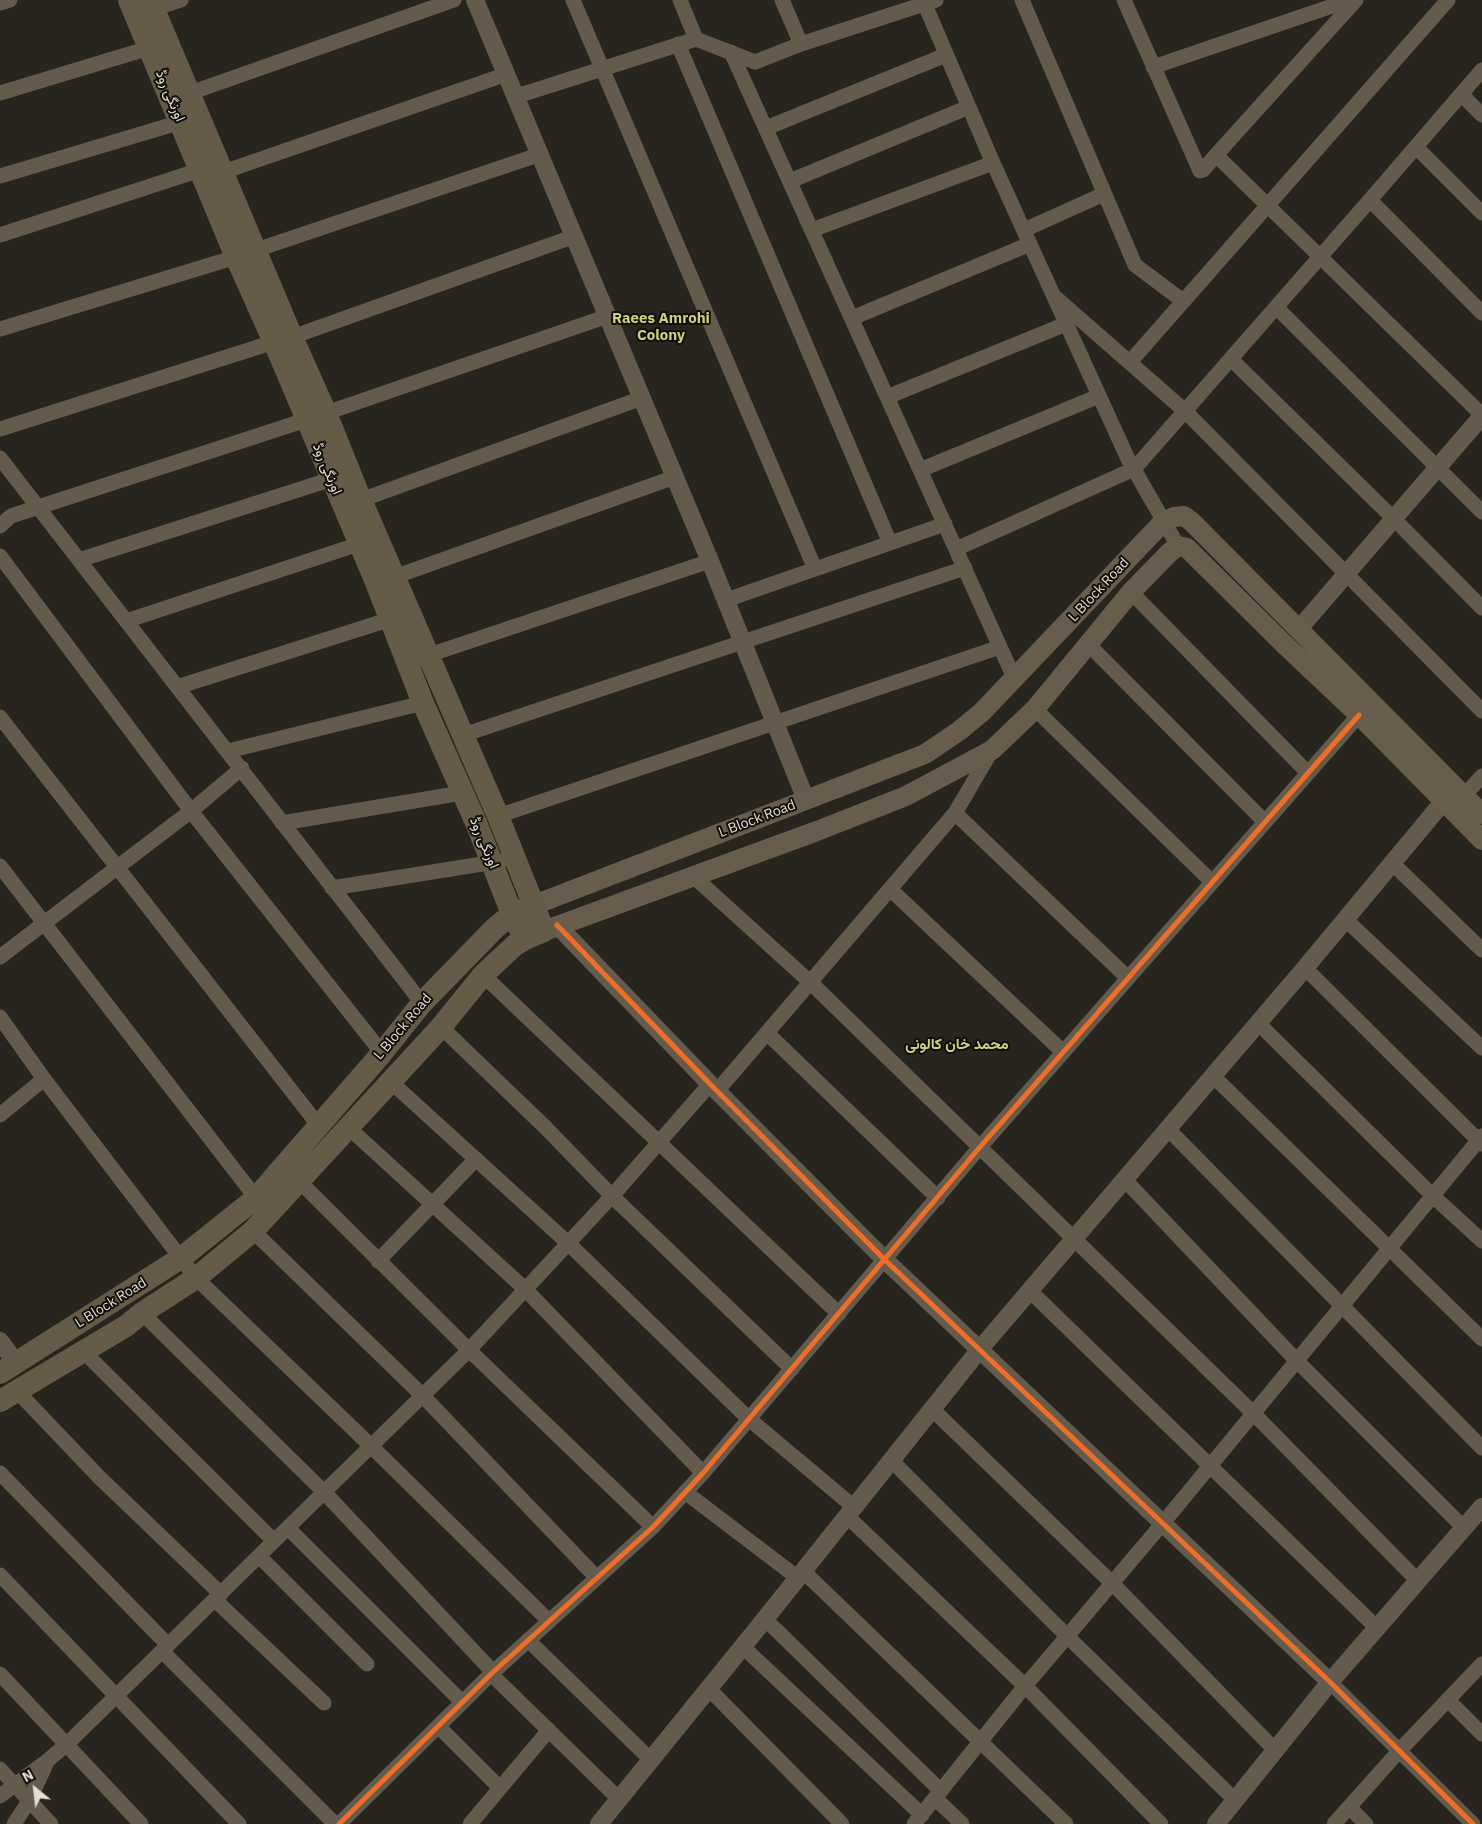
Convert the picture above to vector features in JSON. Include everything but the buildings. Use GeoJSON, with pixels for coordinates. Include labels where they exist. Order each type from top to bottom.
{"type":"FeatureCollection","features":[{"type":"Feature","properties":{"kind":"main road","name":"اورنگی روڈ"},"geometry":{"type":"LineString","coordinates":[[129,0],[200,170],[246,254],[316,416],[361,500],[498,816],[534,905],[542,932]]}},
{"type":"Feature","properties":{"kind":"main road","name":"اورنگی روڈ"},"geometry":{"type":"LineString","coordinates":[[152,5],[223,172],[246,254]]}},
{"type":"Feature","properties":{"kind":"main road","name":"اورنگی روڈ"},"geometry":{"type":"LineString","coordinates":[[316,416],[332,479],[391,619],[423,703],[493,863],[512,914],[542,932]]}},
{"type":"Feature","properties":{"kind":"main road"},"geometry":{"type":"LineString","coordinates":[[1163,522],[1174,517],[1184,516],[1192,522],[1482,814]]}},
{"type":"Feature","properties":{"kind":"main road","name":"L Block Road"},"geometry":{"type":"LineString","coordinates":[[8,1368],[181,1258],[256,1198],[382,1053],[422,1002],[495,928],[512,914],[925,754],[959,731],[1015,680],[1163,522]]}},
{"type":"Feature","properties":{"kind":"main road"},"geometry":{"type":"LineString","coordinates":[[1178,546],[1187,548],[1359,715],[1482,840]]}},
{"type":"Feature","properties":{"kind":"main road","name":"L Block Road"},"geometry":{"type":"LineString","coordinates":[[9,1396],[126,1326],[142,1313],[196,1278],[253,1232],[391,1082],[483,976],[515,945],[542,932],[817,831],[906,796],[992,750],[1035,709],[1131,592],[1178,546]]}},
{"type":"Feature","properties":{"kind":"street"},"geometry":{"type":"LineString","coordinates":[[0,3],[10,0]]}},
{"type":"Feature","properties":{"kind":"street"},"geometry":{"type":"LineString","coordinates":[[152,5],[182,0]]}},
{"type":"Feature","properties":{"kind":"street"},"geometry":{"type":"LineString","coordinates":[[190,93],[454,0]]}},
{"type":"Feature","properties":{"kind":"street"},"geometry":{"type":"LineString","coordinates":[[475,0],[517,96],[726,600],[806,800]]}},
{"type":"Feature","properties":{"kind":"street"},"geometry":{"type":"LineString","coordinates":[[573,0],[815,569]]}},
{"type":"Feature","properties":{"kind":"street"},"geometry":{"type":"LineString","coordinates":[[680,0],[696,38]]}},
{"type":"Feature","properties":{"kind":"street"},"geometry":{"type":"LineString","coordinates":[[782,0],[801,44]]}},
{"type":"Feature","properties":{"kind":"street"},"geometry":{"type":"LineString","coordinates":[[1022,0],[1135,266],[1183,301]]}},
{"type":"Feature","properties":{"kind":"street"},"geometry":{"type":"LineString","coordinates":[[1124,0],[1200,171],[1205,168],[1356,0]]}},
{"type":"Feature","properties":{"kind":"street"},"geometry":{"type":"LineString","coordinates":[[1153,67],[1350,0]]}},
{"type":"Feature","properties":{"kind":"street"},"geometry":{"type":"LineString","coordinates":[[1130,362],[1448,0]]}},
{"type":"Feature","properties":{"kind":"street"},"geometry":{"type":"LineString","coordinates":[[517,96],[696,38],[755,62],[801,44],[928,1],[946,55],[1052,294],[1128,459],[1178,546]]}},
{"type":"Feature","properties":{"kind":"street"},"geometry":{"type":"LineString","coordinates":[[678,44],[890,543]]}},
{"type":"Feature","properties":{"kind":"street"},"geometry":{"type":"LineString","coordinates":[[0,93],[149,48]]}},
{"type":"Feature","properties":{"kind":"street"},"geometry":{"type":"LineString","coordinates":[[731,52],[1015,680]]}},
{"type":"Feature","properties":{"kind":"street"},"geometry":{"type":"LineString","coordinates":[[766,128],[946,55]]}},
{"type":"Feature","properties":{"kind":"street"},"geometry":{"type":"LineString","coordinates":[[956,550],[1134,469],[1482,70]]}},
{"type":"Feature","properties":{"kind":"street"},"geometry":{"type":"LineString","coordinates":[[223,172],[507,74]]}},
{"type":"Feature","properties":{"kind":"street"},"geometry":{"type":"LineString","coordinates":[[1461,94],[1482,115]]}},
{"type":"Feature","properties":{"kind":"street"},"geometry":{"type":"LineString","coordinates":[[790,181],[969,107]]}},
{"type":"Feature","properties":{"kind":"street"},"geometry":{"type":"LineString","coordinates":[[0,176],[181,122]]}},
{"type":"Feature","properties":{"kind":"street"},"geometry":{"type":"LineString","coordinates":[[1416,147],[1482,213]]}},
{"type":"Feature","properties":{"kind":"street"},"geometry":{"type":"LineString","coordinates":[[0,330],[246,254],[541,154]]}},
{"type":"Feature","properties":{"kind":"street"},"geometry":{"type":"LineString","coordinates":[[1216,155],[1482,416],[1298,630]]}},
{"type":"Feature","properties":{"kind":"street"},"geometry":{"type":"LineString","coordinates":[[812,230],[993,163]]}},
{"type":"Feature","properties":{"kind":"street"},"geometry":{"type":"LineString","coordinates":[[0,235],[200,170]]}},
{"type":"Feature","properties":{"kind":"street"},"geometry":{"type":"LineString","coordinates":[[1024,230],[1104,194]]}},
{"type":"Feature","properties":{"kind":"street"},"geometry":{"type":"LineString","coordinates":[[1370,200],[1482,313]]}},
{"type":"Feature","properties":{"kind":"street"},"geometry":{"type":"LineString","coordinates":[[0,429],[283,339],[575,236]]}},
{"type":"Feature","properties":{"kind":"street"},"geometry":{"type":"LineString","coordinates":[[852,318],[1030,244]]}},
{"type":"Feature","properties":{"kind":"street"},"geometry":{"type":"LineString","coordinates":[[1052,294],[1185,411],[1482,711]]}},
{"type":"Feature","properties":{"kind":"street"},"geometry":{"type":"LineString","coordinates":[[1276,307],[1482,512]]}},
{"type":"Feature","properties":{"kind":"street"},"geometry":{"type":"LineString","coordinates":[[0,526],[11,516],[316,416],[608,316]]}},
{"type":"Feature","properties":{"kind":"street"},"geometry":{"type":"LineString","coordinates":[[887,397],[1066,324]]}},
{"type":"Feature","properties":{"kind":"street"},"geometry":{"type":"LineString","coordinates":[[1231,359],[1482,608]]}},
{"type":"Feature","properties":{"kind":"street"},"geometry":{"type":"LineString","coordinates":[[920,470],[1099,396]]}},
{"type":"Feature","properties":{"kind":"street"},"geometry":{"type":"LineString","coordinates":[[361,500],[642,398]]}},
{"type":"Feature","properties":{"kind":"street"},"geometry":{"type":"LineString","coordinates":[[0,458],[422,1002]]}},
{"type":"Feature","properties":{"kind":"street"},"geometry":{"type":"LineString","coordinates":[[394,577],[675,477]]}},
{"type":"Feature","properties":{"kind":"street"},"geometry":{"type":"LineString","coordinates":[[79,560],[332,479]]}},
{"type":"Feature","properties":{"kind":"street"},"geometry":{"type":"LineString","coordinates":[[726,600],[945,524]]}},
{"type":"Feature","properties":{"kind":"street"},"geometry":{"type":"LineString","coordinates":[[126,621],[359,544]]}},
{"type":"Feature","properties":{"kind":"street"},"geometry":{"type":"LineString","coordinates":[[0,556],[191,811],[382,1053]]}},
{"type":"Feature","properties":{"kind":"street"},"geometry":{"type":"LineString","coordinates":[[407,663],[710,562]]}},
{"type":"Feature","properties":{"kind":"street"},"geometry":{"type":"LineString","coordinates":[[463,735],[964,568]]}},
{"type":"Feature","properties":{"kind":"street"},"geometry":{"type":"LineString","coordinates":[[1131,592],[1308,773]]}},
{"type":"Feature","properties":{"kind":"street"},"geometry":{"type":"LineString","coordinates":[[177,687],[391,619]]}},
{"type":"Feature","properties":{"kind":"street"},"geometry":{"type":"LineString","coordinates":[[1089,645],[1265,822]]}},
{"type":"Feature","properties":{"kind":"street"},"geometry":{"type":"LineString","coordinates":[[498,816],[1000,647]]}},
{"type":"Feature","properties":{"kind":"street"},"geometry":{"type":"LineString","coordinates":[[228,751],[423,703]]}},
{"type":"Feature","properties":{"kind":"street"},"geometry":{"type":"LineString","coordinates":[[1035,709],[1212,882]]}},
{"type":"Feature","properties":{"kind":"street"},"geometry":{"type":"LineString","coordinates":[[339,1824],[492,1673],[653,1527],[703,1473],[980,1147],[1359,715]]}},
{"type":"Feature","properties":{"kind":"street"},"geometry":{"type":"LineString","coordinates":[[0,717],[319,1126]]}},
{"type":"Feature","properties":{"kind":"street"},"geometry":{"type":"LineString","coordinates":[[0,1796],[47,1761],[66,1744],[469,1350],[612,1196],[658,1143],[767,1033],[955,813],[992,750]]}},
{"type":"Feature","properties":{"kind":"street"},"geometry":{"type":"LineString","coordinates":[[0,957],[191,811],[242,768]]}},
{"type":"Feature","properties":{"kind":"street"},"geometry":{"type":"LineString","coordinates":[[1464,796],[1482,776]]}},
{"type":"Feature","properties":{"kind":"street"},"geometry":{"type":"LineString","coordinates":[[282,823],[462,793]]}},
{"type":"Feature","properties":{"kind":"street"},"geometry":{"type":"LineString","coordinates":[[602,1823],[620,1798],[743,1647],[980,1349],[1305,968],[1443,802]]}},
{"type":"Feature","properties":{"kind":"street"},"geometry":{"type":"LineString","coordinates":[[955,813],[1128,978]]}},
{"type":"Feature","properties":{"kind":"street"},"geometry":{"type":"LineString","coordinates":[[332,888],[515,859]]}},
{"type":"Feature","properties":{"kind":"street"},"geometry":{"type":"LineString","coordinates":[[1392,863],[1482,950]]}},
{"type":"Feature","properties":{"kind":"street"},"geometry":{"type":"LineString","coordinates":[[0,866],[256,1198]]}},
{"type":"Feature","properties":{"kind":"street"},"geometry":{"type":"LineString","coordinates":[[693,876],[810,982],[980,1147],[1253,1413],[1418,1580]]}},
{"type":"Feature","properties":{"kind":"street"},"geometry":{"type":"LineString","coordinates":[[890,889],[1063,1052]]}},
{"type":"Feature","properties":{"kind":"street"},"geometry":{"type":"LineString","coordinates":[[1345,919],[1482,1048]]}},
{"type":"Feature","properties":{"kind":"street"},"geometry":{"type":"LineString","coordinates":[[542,932],[713,1088],[885,1260],[1330,1682],[1472,1824]]}},
{"type":"Feature","properties":{"kind":"street"},"geometry":{"type":"LineString","coordinates":[[743,1647],[918,1819],[1025,1686],[1481,1140],[1305,968]]}},
{"type":"Feature","properties":{"kind":"street"},"geometry":{"type":"LineString","coordinates":[[483,976],[839,1314]]}},
{"type":"Feature","properties":{"kind":"street"},"geometry":{"type":"LineString","coordinates":[[0,1017],[44,1079],[196,1278],[549,1621]]}},
{"type":"Feature","properties":{"kind":"street"},"geometry":{"type":"LineString","coordinates":[[1258,1023],[1433,1196],[1482,1241]]}},
{"type":"Feature","properties":{"kind":"street"},"geometry":{"type":"LineString","coordinates":[[441,1026],[545,1127],[612,1196],[792,1369]]}},
{"type":"Feature","properties":{"kind":"street"},"geometry":{"type":"LineString","coordinates":[[767,1033],[938,1198]]}},
{"type":"Feature","properties":{"kind":"street"},"geometry":{"type":"LineString","coordinates":[[1213,1076],[1482,1339]]}},
{"type":"Feature","properties":{"kind":"street"},"geometry":{"type":"LineString","coordinates":[[0,1115],[44,1079]]}},
{"type":"Feature","properties":{"kind":"street"},"geometry":{"type":"LineString","coordinates":[[391,1082],[568,1243],[749,1419],[850,1512],[1161,1824]]}},
{"type":"Feature","properties":{"kind":"street"},"geometry":{"type":"LineString","coordinates":[[349,1128],[525,1290],[703,1473]]}},
{"type":"Feature","properties":{"kind":"street"},"geometry":{"type":"LineString","coordinates":[[1168,1129],[1482,1448]]}},
{"type":"Feature","properties":{"kind":"street"},"geometry":{"type":"LineString","coordinates":[[378,1261],[476,1159]]}},
{"type":"Feature","properties":{"kind":"street"},"geometry":{"type":"LineString","coordinates":[[1124,1179],[1296,1360],[1464,1528]]}},
{"type":"Feature","properties":{"kind":"street"},"geometry":{"type":"LineString","coordinates":[[300,1182],[469,1350],[653,1527]]}},
{"type":"Feature","properties":{"kind":"street"},"geometry":{"type":"LineString","coordinates":[[253,1232],[423,1396],[597,1578]]}},
{"type":"Feature","properties":{"kind":"street"},"geometry":{"type":"LineString","coordinates":[[1030,1290],[1377,1628]]}},
{"type":"Feature","properties":{"kind":"street"},"geometry":{"type":"LineString","coordinates":[[142,1313],[324,1492],[492,1673],[548,1730],[620,1798]]}},
{"type":"Feature","properties":{"kind":"street"},"geometry":{"type":"LineString","coordinates":[[0,1341],[8,1368]]}},
{"type":"Feature","properties":{"kind":"street"},"geometry":{"type":"LineString","coordinates":[[83,1351],[274,1541]]}},
{"type":"Feature","properties":{"kind":"street"},"geometry":{"type":"LineString","coordinates":[[9,1396],[99,1477],[324,1703]]}},
{"type":"Feature","properties":{"kind":"street"},"geometry":{"type":"LineString","coordinates":[[932,1409],[1112,1583],[1276,1750]]}},
{"type":"Feature","properties":{"kind":"street"},"geometry":{"type":"LineString","coordinates":[[891,1460],[1067,1636],[1236,1800]]}},
{"type":"Feature","properties":{"kind":"street"},"geometry":{"type":"LineString","coordinates":[[0,1473],[335,1824]]}},
{"type":"Feature","properties":{"kind":"street"},"geometry":{"type":"LineString","coordinates":[[685,1492],[800,1574],[1066,1824]]}},
{"type":"Feature","properties":{"kind":"street"},"geometry":{"type":"LineString","coordinates":[[1216,1824],[1330,1682],[1482,1507]]}},
{"type":"Feature","properties":{"kind":"street"},"geometry":{"type":"LineString","coordinates":[[288,1528],[462,1702]]}},
{"type":"Feature","properties":{"kind":"street"},"geometry":{"type":"LineString","coordinates":[[259,1556],[367,1664]]}},
{"type":"Feature","properties":{"kind":"street"},"geometry":{"type":"LineString","coordinates":[[0,1575],[239,1824]]}},
{"type":"Feature","properties":{"kind":"street"},"geometry":{"type":"LineString","coordinates":[[765,1619],[938,1794],[962,1824]]}},
{"type":"Feature","properties":{"kind":"street"},"geometry":{"type":"LineString","coordinates":[[528,1640],[651,1760]]}},
{"type":"Feature","properties":{"kind":"street"},"geometry":{"type":"LineString","coordinates":[[1334,1824],[1399,1751],[1482,1664]]}},
{"type":"Feature","properties":{"kind":"street"},"geometry":{"type":"LineString","coordinates":[[0,1674],[141,1824]]}},
{"type":"Feature","properties":{"kind":"street"},"geometry":{"type":"LineString","coordinates":[[709,1689],[842,1824]]}},
{"type":"Feature","properties":{"kind":"street"},"geometry":{"type":"LineString","coordinates":[[1448,1700],[1482,1734]]}},
{"type":"Feature","properties":{"kind":"street"},"geometry":{"type":"LineString","coordinates":[[438,1726],[500,1788]]}},
{"type":"Feature","properties":{"kind":"street"},"geometry":{"type":"LineString","coordinates":[[470,1824],[548,1730]]}},
{"type":"Feature","properties":{"kind":"street"},"geometry":{"type":"LineString","coordinates":[[14,1824],[29,1801],[47,1761]]}},
{"type":"Feature","properties":{"kind":"street"},"geometry":{"type":"LineString","coordinates":[[0,1769],[51,1824]]}},
{"type":"Feature","properties":{"kind":"street"},"geometry":{"type":"LineString","coordinates":[[1349,1807],[1366,1824]]}},
{"type":"Feature","properties":{"kind":"cycle path"},"geometry":{"type":"LineString","coordinates":[[339,1824],[491,1674],[653,1527],[703,1473],[980,1147],[1359,715]]}},
{"type":"Feature","properties":{"kind":"cycle path"},"geometry":{"type":"LineString","coordinates":[[557,925],[710,1084],[885,1260],[1330,1682],[1473,1824]]}},
{"type":"Feature","properties":{"kind":"district","name":"Raees Amrohi Colony"},"geometry":{"type":"Point","coordinates":[661,328]}},
{"type":"Feature","properties":{"kind":"district","name":"محمد خان کالونی"},"geometry":{"type":"Point","coordinates":[957,1045]}}]}
